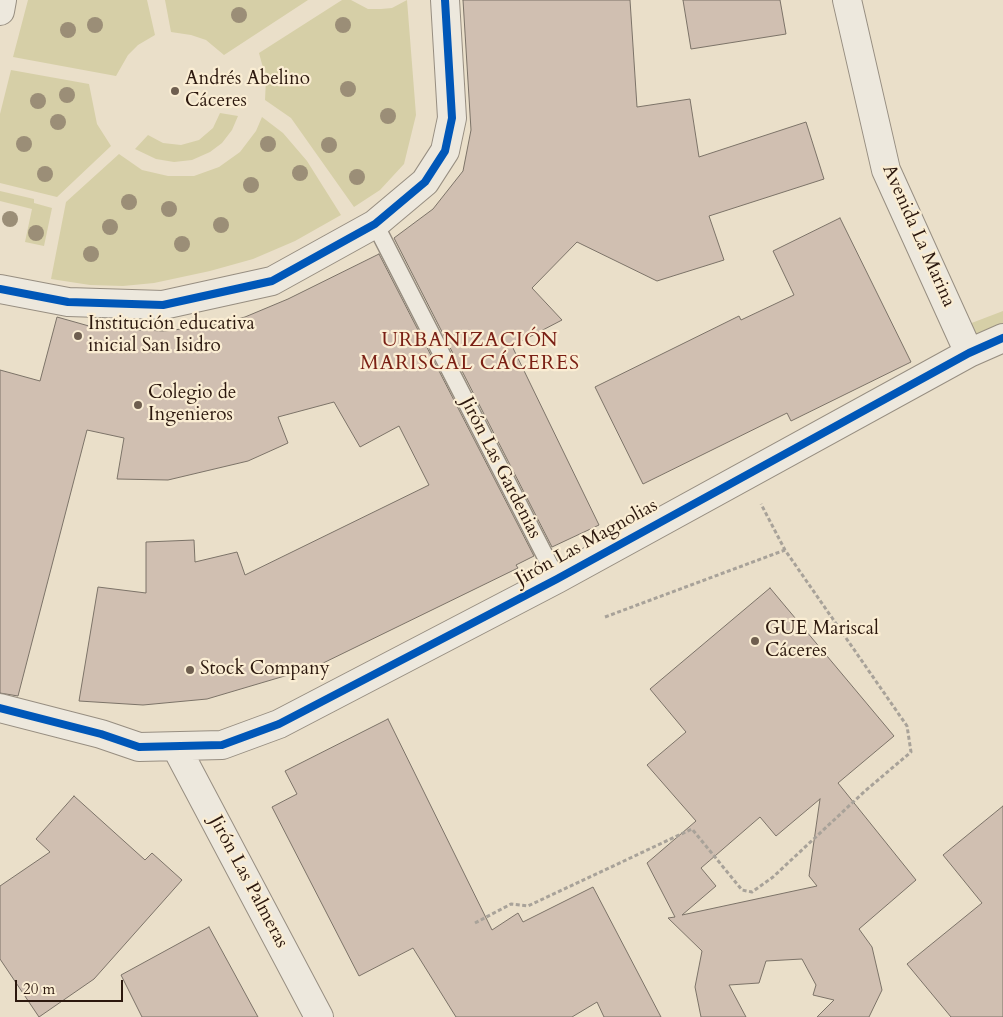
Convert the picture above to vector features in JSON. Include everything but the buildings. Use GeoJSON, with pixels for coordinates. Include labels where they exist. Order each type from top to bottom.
{"type":"FeatureCollection","features":[{"type":"Feature","properties":{"kind":"street"},"geometry":{"type":"LineString","coordinates":[[0,11],[2,0]]}},
{"type":"Feature","properties":{"kind":"street"},"geometry":{"type":"LineString","coordinates":[[0,289],[68,302],[163,305],[272,281],[375,224],[425,182],[445,151],[452,118],[445,0]]}},
{"type":"Feature","properties":{"kind":"street","name":"Avenida La Marina"},"geometry":{"type":"LineString","coordinates":[[846,0],[886,170],[969,352]]}},
{"type":"Feature","properties":{"kind":"street","name":"Jirón Las Magnolias"},"geometry":{"type":"LineString","coordinates":[[0,708],[101,734],[139,747],[222,745],[279,724],[557,579],[969,352],[1003,338]]}},
{"type":"Feature","properties":{"kind":"street","name":"Jirón Las Palmeras"},"geometry":{"type":"LineString","coordinates":[[176,747],[319,1017]]}},
{"type":"Feature","properties":{"kind":"lane","name":"Jirón Las Gardenias"},"geometry":{"type":"LineString","coordinates":[[375,224],[557,579]]}},
{"type":"Feature","properties":{"kind":"path"},"geometry":{"type":"LineString","coordinates":[[475,923],[511,904],[528,906],[692,829],[742,890],[752,892],[773,877],[865,791],[911,752],[907,726],[785,550],[746,475]]}},
{"type":"Feature","properties":{"kind":"path"},"geometry":{"type":"LineString","coordinates":[[605,618],[785,550]]}},
{"type":"Feature","properties":{"kind":"shaded area"},"geometry":{"type":"Polygon","coordinates":[[[28,0],[147,0],[155,35],[138,45],[128,55],[116,76],[13,57],[28,0]]]}},
{"type":"Feature","properties":{"kind":"shaded area"},"geometry":{"type":"Polygon","coordinates":[[[165,0],[308,0],[224,55],[206,40],[191,35],[171,32],[165,0]]]}},
{"type":"Feature","properties":{"kind":"shaded area"},"geometry":{"type":"Polygon","coordinates":[[[342,0],[351,0],[368,9],[381,9],[392,8],[407,0],[416,115],[404,164],[380,190],[354,207],[291,118],[265,100],[266,79],[259,53],[342,0]]]}},
{"type":"Feature","properties":{"kind":"shaded area"},"geometry":{"type":"Polygon","coordinates":[[[11,70],[89,84],[97,124],[111,146],[57,197],[0,183],[0,114],[11,70]]]}},
{"type":"Feature","properties":{"kind":"shaded area"},"geometry":{"type":"Polygon","coordinates":[[[220,113],[238,116],[232,130],[222,143],[210,152],[192,160],[174,162],[156,159],[135,149],[148,135],[163,143],[181,145],[199,140],[213,128],[220,113]]]}},
{"type":"Feature","properties":{"kind":"shaded area"},"geometry":{"type":"Polygon","coordinates":[[[262,117],[283,133],[307,161],[341,215],[295,241],[253,259],[210,271],[154,283],[123,286],[90,285],[51,279],[66,202],[119,154],[142,170],[168,176],[194,176],[219,167],[240,152],[256,131],[262,117]]]}},
{"type":"Feature","properties":{"kind":"shaded area"},"geometry":{"type":"Polygon","coordinates":[[[0,191],[34,199],[34,203],[52,208],[44,246],[25,242],[32,209],[0,201],[0,191]]]}},
{"type":"Feature","properties":{"kind":"shaded area"},"geometry":{"type":"Polygon","coordinates":[[[1003,311],[1003,325],[974,336],[969,324],[1003,311]]]}},
{"type":"Feature","properties":{"kind":"cycle path"},"geometry":{"type":"LineString","coordinates":[[0,289],[68,302],[163,305],[272,281],[375,224],[425,182],[445,151],[452,118],[445,0]]}},
{"type":"Feature","properties":{"kind":"cycle path"},"geometry":{"type":"LineString","coordinates":[[0,708],[101,734],[139,747],[222,745],[279,724],[557,579],[969,353],[1003,338]]}},
{"type":"Feature","properties":{"kind":"place","name":"Andrés Abelino Cáceres"},"geometry":{"type":"Point","coordinates":[175,91]}},
{"type":"Feature","properties":{"kind":"place","name":"Institución educativa inicial San Isidro"},"geometry":{"type":"Point","coordinates":[78,336]}},
{"type":"Feature","properties":{"kind":"place","name":"Colegio de Ingenieros"},"geometry":{"type":"Point","coordinates":[138,405]}},
{"type":"Feature","properties":{"kind":"place","name":"GUE Mariscal Cáceres"},"geometry":{"type":"Point","coordinates":[755,641]}},
{"type":"Feature","properties":{"kind":"place","name":"Stock Company"},"geometry":{"type":"Point","coordinates":[190,670]}},
{"type":"Feature","properties":{"kind":"district","name":"URBANIZACIÓN MARISCAL CÁCERES"},"geometry":{"type":"Point","coordinates":[470,352]}}]}
